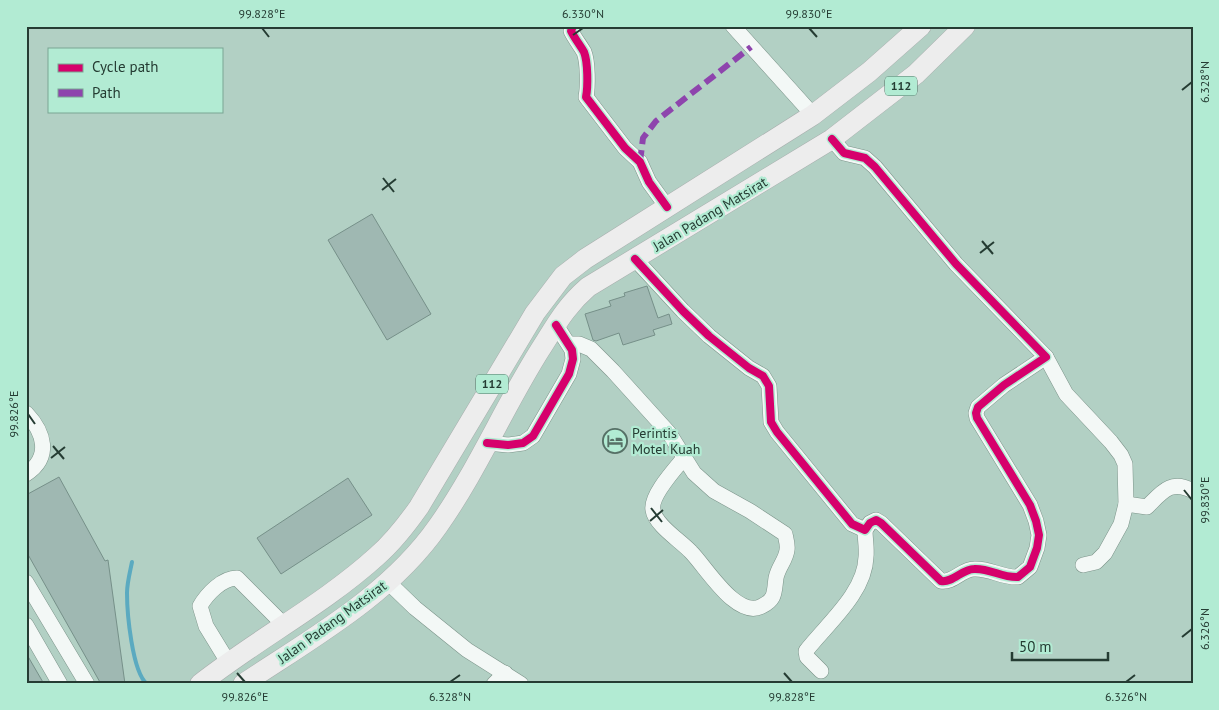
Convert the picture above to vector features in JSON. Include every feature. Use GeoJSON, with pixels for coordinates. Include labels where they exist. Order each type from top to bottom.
{"type":"FeatureCollection","features":[{"type":"Feature","properties":{"kind":"main road","name":"Jalan Padang Matsirat"},"geometry":{"type":"LineString","coordinates":[[243,684],[333,625],[388,582],[422,549],[440,525],[523,378],[564,311],[588,287],[832,139],[916,74],[965,26]]}},
{"type":"Feature","properties":{"kind":"main road","name":"Jalan Padang Matsirat"},"geometry":{"type":"LineString","coordinates":[[200,684],[228,662],[348,581],[378,556],[419,507],[535,312],[563,276],[585,259],[813,114],[869,72],[918,27]]}},
{"type":"Feature","properties":{"kind":"main road"},"geometry":{"type":"LineString","coordinates":[[813,114],[832,139]]}},
{"type":"Feature","properties":{"kind":"street"},"geometry":{"type":"LineString","coordinates":[[572,26],[571,31],[584,52],[586,59],[588,89],[586,97],[625,148],[640,162],[649,182],[667,206]]}},
{"type":"Feature","properties":{"kind":"street"},"geometry":{"type":"LineString","coordinates":[[733,26],[813,114]]}},
{"type":"Feature","properties":{"kind":"street"},"geometry":{"type":"LineString","coordinates":[[832,139],[844,153],[865,158],[875,167],[956,264],[1046,357],[1066,394],[1094,422],[1121,456],[1125,464],[1126,504],[1120,524],[1105,553],[1096,562],[1083,565]]}},
{"type":"Feature","properties":{"kind":"street"},"geometry":{"type":"LineString","coordinates":[[636,259],[683,311],[709,336],[749,368],[763,376],[769,386],[771,422],[777,432],[852,524],[864,530]]}},
{"type":"Feature","properties":{"kind":"street"},"geometry":{"type":"LineString","coordinates":[[487,444],[508,445],[523,443],[533,436],[569,374],[574,359],[572,350],[556,325]]}},
{"type":"Feature","properties":{"kind":"street"},"geometry":{"type":"LineString","coordinates":[[569,344],[579,344],[591,349],[662,425],[684,458],[694,473],[714,490],[785,534],[788,548],[778,570],[775,593],[769,602],[760,608],[752,609],[741,606],[725,592],[692,552],[664,528],[652,511],[652,502],[684,458]]}},
{"type":"Feature","properties":{"kind":"street"},"geometry":{"type":"LineString","coordinates":[[821,671],[806,657],[806,651],[839,613],[858,587],[866,558],[864,530],[870,523],[876,520],[881,522],[944,582],[972,569],[984,569],[1007,578],[1018,577],[1030,567],[1037,548],[1039,535],[1036,521],[1030,505],[977,418],[976,413],[978,407],[1004,385],[1046,357]]}},
{"type":"Feature","properties":{"kind":"street"},"geometry":{"type":"LineString","coordinates":[[26,412],[41,432],[42,445],[41,458],[34,468],[26,474]]}},
{"type":"Feature","properties":{"kind":"street"},"geometry":{"type":"LineString","coordinates":[[1126,504],[1148,507],[1160,493],[1171,486],[1184,486],[1193,491]]}},
{"type":"Feature","properties":{"kind":"street"},"geometry":{"type":"LineString","coordinates":[[228,662],[206,626],[200,606],[205,597],[223,582],[230,578],[237,578],[284,625]]}},
{"type":"Feature","properties":{"kind":"street"},"geometry":{"type":"LineString","coordinates":[[26,582],[87,684]]}},
{"type":"Feature","properties":{"kind":"street"},"geometry":{"type":"LineString","coordinates":[[388,582],[415,608],[500,678],[521,684]]}},
{"type":"Feature","properties":{"kind":"street"},"geometry":{"type":"LineString","coordinates":[[26,625],[60,684]]}},
{"type":"Feature","properties":{"kind":"building"},"geometry":{"type":"Polygon","coordinates":[[[372,214],[431,314],[387,340],[328,240],[372,214]]]}},
{"type":"Feature","properties":{"kind":"building"},"geometry":{"type":"Polygon","coordinates":[[[647,286],[658,318],[669,314],[672,324],[653,330],[655,335],[623,345],[619,333],[596,341],[593,340],[585,314],[611,306],[609,301],[625,296],[624,293],[647,286]]]}},
{"type":"Feature","properties":{"kind":"building"},"geometry":{"type":"Polygon","coordinates":[[[59,477],[105,561],[108,560],[125,684],[101,684],[26,551],[26,495],[59,477]]]}},
{"type":"Feature","properties":{"kind":"building"},"geometry":{"type":"Polygon","coordinates":[[[348,478],[372,515],[281,574],[257,538],[348,478]]]}},
{"type":"Feature","properties":{"kind":"building"},"geometry":{"type":"Polygon","coordinates":[[[26,653],[44,684],[26,684],[26,653]]]}},
{"type":"Feature","properties":{"kind":"waterway"},"geometry":{"type":"LineString","coordinates":[[132,562],[127,589],[129,627],[134,655],[142,677],[147,684]]}},
{"type":"Feature","properties":{"kind":"marked path"},"geometry":{"type":"LineString","coordinates":[[640,162],[643,138],[656,121],[751,47]]}},
{"type":"Feature","properties":{"kind":"cycle path"},"geometry":{"type":"LineString","coordinates":[[573,26],[571,31],[585,56],[587,74],[586,97],[625,148],[640,162],[649,182],[667,207]]}},
{"type":"Feature","properties":{"kind":"cycle path"},"geometry":{"type":"LineString","coordinates":[[635,259],[709,336],[749,368],[763,376],[769,386],[771,422],[777,432],[852,524],[865,530],[870,523],[876,520],[881,523],[941,581],[950,580],[965,571],[974,569],[1018,577],[1030,567],[1037,548],[1039,535],[1036,521],[1030,505],[977,418],[976,413],[978,407],[1004,385],[1046,357],[956,264],[875,167],[865,158],[844,153],[832,139]]}},
{"type":"Feature","properties":{"kind":"cycle path"},"geometry":{"type":"LineString","coordinates":[[487,443],[508,445],[523,443],[533,436],[569,374],[573,359],[572,350],[556,325]]}},
{"type":"Feature","properties":{"kind":"place","name":"Perintis Motel Kuah"},"geometry":{"type":"Point","coordinates":[615,441]}}]}
